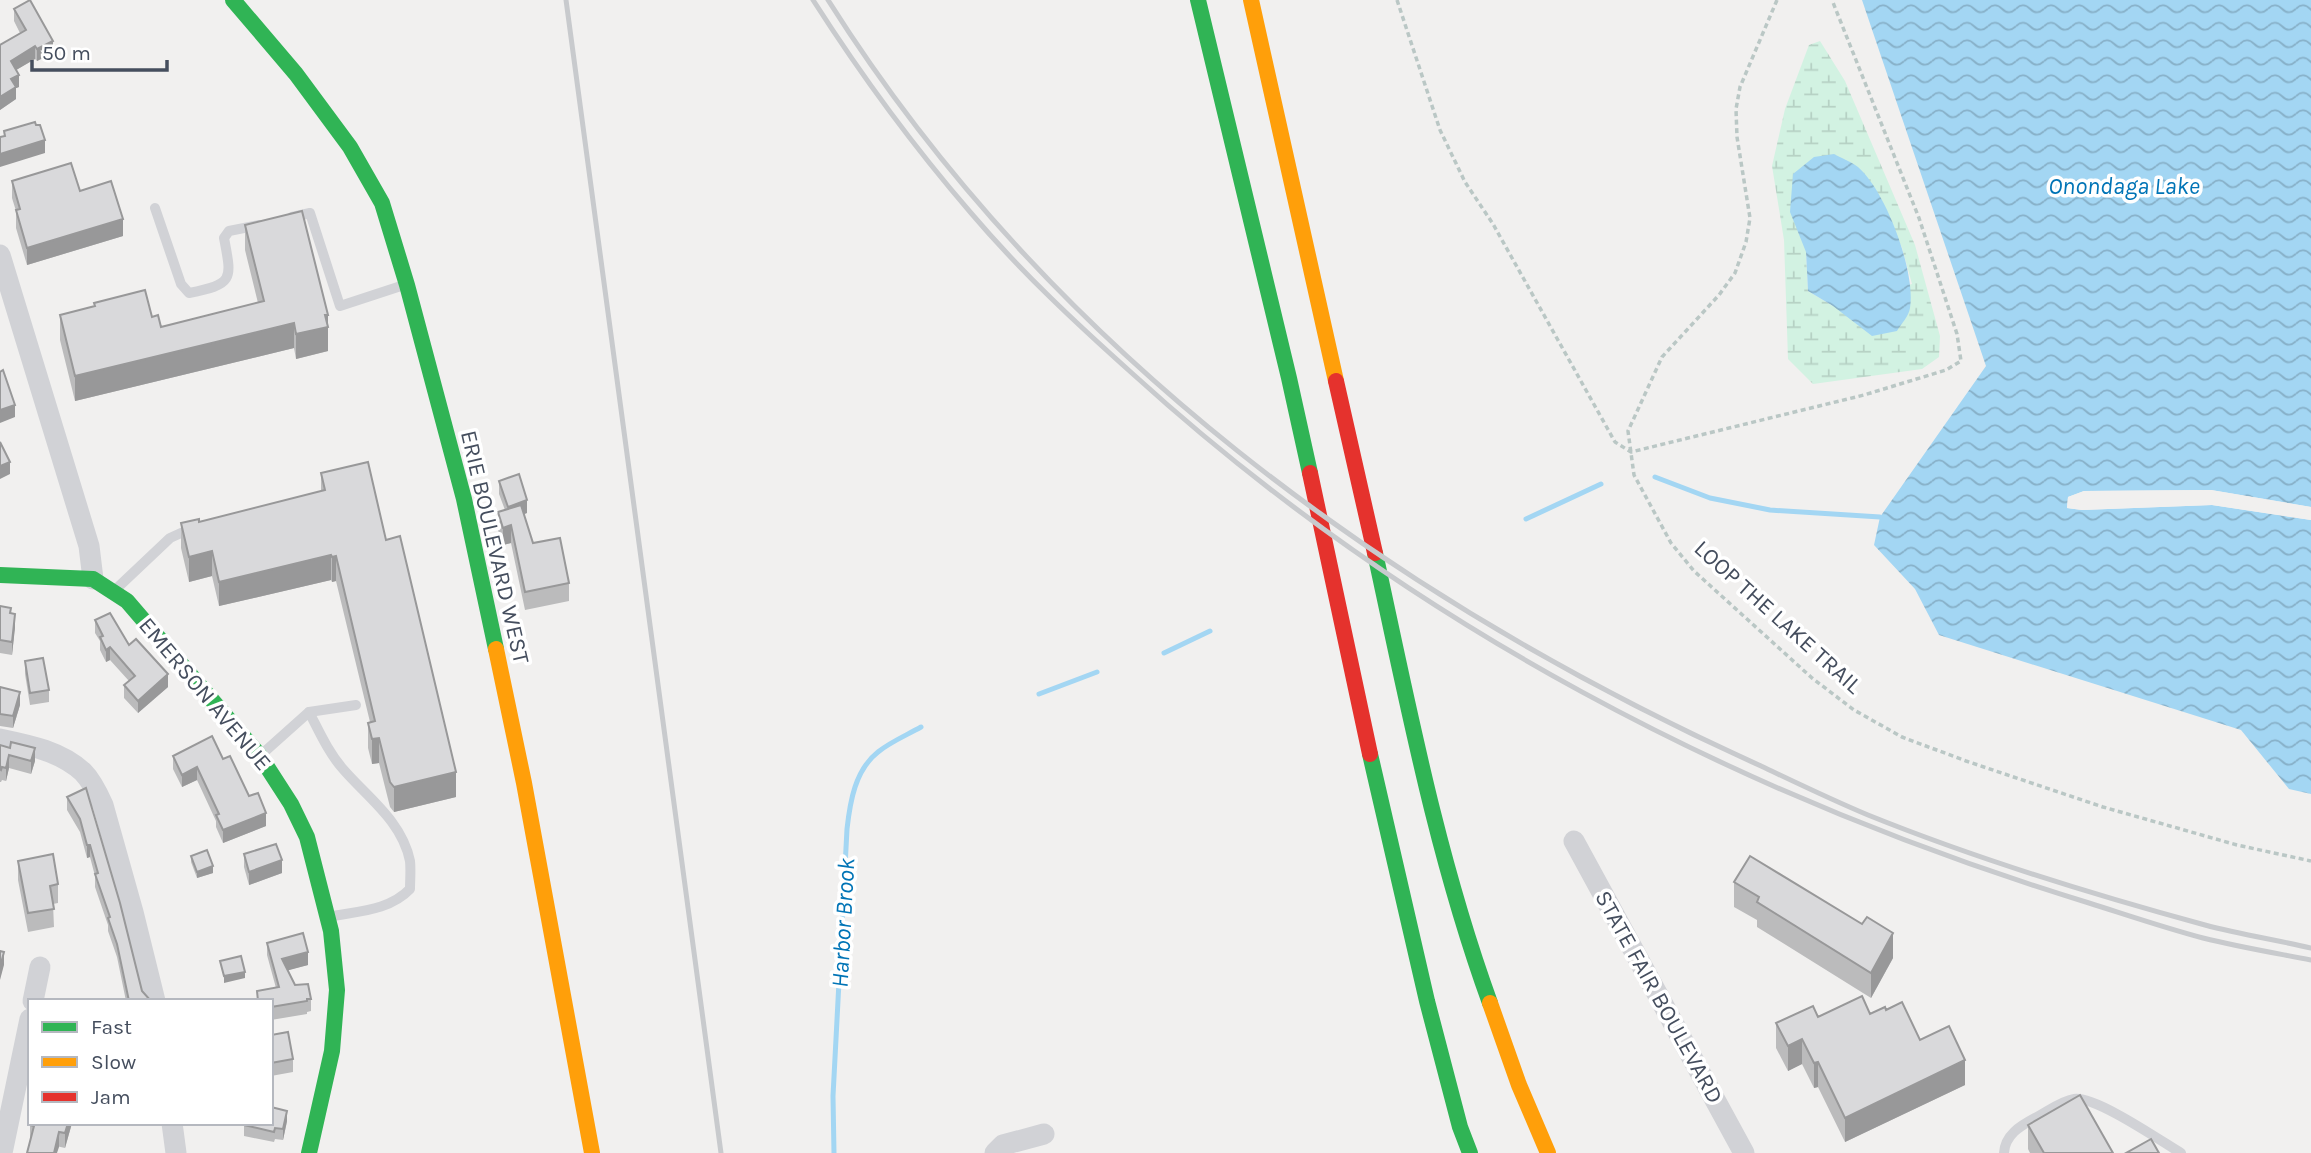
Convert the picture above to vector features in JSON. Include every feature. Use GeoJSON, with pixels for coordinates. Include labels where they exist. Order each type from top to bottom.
{"type":"FeatureCollection","features":[{"type":"Feature","properties":{"kind":"main road","name":"ERIE BOULEVARD WEST"},"geometry":{"type":"LineString","coordinates":[[233,0],[296,74],[350,147],[382,204],[407,285],[464,499],[524,783],[592,1153]]}},
{"type":"Feature","properties":{"kind":"main road"},"geometry":{"type":"LineString","coordinates":[[1198,0],[1289,378],[1427,1001],[1470,1153]]}},
{"type":"Feature","properties":{"kind":"main road"},"geometry":{"type":"LineString","coordinates":[[1251,0],[1439,842],[1468,943],[1519,1085],[1548,1153]]}},
{"type":"Feature","properties":{"kind":"main road"},"geometry":{"type":"LineString","coordinates":[[0,575],[93,579]]}},
{"type":"Feature","properties":{"kind":"main road","name":"EMERSON AVENUE"},"geometry":{"type":"LineString","coordinates":[[93,579],[127,601],[260,755],[291,804],[307,837],[327,918],[337,990],[332,1051],[309,1153]]}},
{"type":"Feature","properties":{"kind":"main road"},"geometry":{"type":"LineString","coordinates":[[1519,1085],[1558,1153]]}},
{"type":"Feature","properties":{"kind":"street"},"geometry":{"type":"LineString","coordinates":[[0,255],[89,546],[93,579]]}},
{"type":"Feature","properties":{"kind":"street"},"geometry":{"type":"LineString","coordinates":[[0,739],[56,754],[84,772],[97,793],[103,805],[134,912],[155,999]]}},
{"type":"Feature","properties":{"kind":"street","name":"STATE FAIR BOULEVARD"},"geometry":{"type":"LineString","coordinates":[[1574,841],[1744,1153]]}},
{"type":"Feature","properties":{"kind":"street"},"geometry":{"type":"LineString","coordinates":[[33,999],[40,967]]}},
{"type":"Feature","properties":{"kind":"street"},"geometry":{"type":"LineString","coordinates":[[2,1153],[28,1029]]}},
{"type":"Feature","properties":{"kind":"street"},"geometry":{"type":"LineString","coordinates":[[172,1125],[176,1153]]}},
{"type":"Feature","properties":{"kind":"street"},"geometry":{"type":"LineString","coordinates":[[995,1153],[1003,1145],[1044,1134]]}},
{"type":"Feature","properties":{"kind":"lane"},"geometry":{"type":"LineString","coordinates":[[155,208],[181,284],[189,293],[215,288],[227,280],[230,270],[224,238],[229,231],[270,222]]}},
{"type":"Feature","properties":{"kind":"lane"},"geometry":{"type":"LineString","coordinates":[[283,219],[310,213],[340,306],[407,285]]}},
{"type":"Feature","properties":{"kind":"lane"},"geometry":{"type":"LineString","coordinates":[[113,592],[170,538],[209,523]]}},
{"type":"Feature","properties":{"kind":"lane"},"geometry":{"type":"LineString","coordinates":[[260,755],[309,712],[356,705]]}},
{"type":"Feature","properties":{"kind":"lane"},"geometry":{"type":"LineString","coordinates":[[309,712],[322,739],[342,768],[390,819],[410,861],[410,889],[401,898],[381,908],[327,918]]}},
{"type":"Feature","properties":{"kind":"lane"},"geometry":{"type":"LineString","coordinates":[[2004,1153],[2010,1135],[2021,1125],[2071,1099],[2081,1098],[2112,1112],[2181,1153]]}},
{"type":"Feature","properties":{"kind":"path"},"geometry":{"type":"LineString","coordinates":[[1397,0],[1440,130],[1465,182],[1493,223],[1615,442],[1631,452],[1864,395],[1946,370],[1961,361],[1957,334],[1919,218],[1832,0]]}},
{"type":"Feature","properties":{"kind":"path","name":"LOOP THE LAKE TRAIL"},"geometry":{"type":"LineString","coordinates":[[1777,0],[1740,87],[1737,109],[1737,137],[1750,218],[1746,242],[1735,273],[1719,295],[1662,357],[1628,430],[1634,475],[1671,543],[1694,571],[1812,678],[1854,710],[1902,737],[2103,807],[2237,845],[2311,861]]}},
{"type":"Feature","properties":{"kind":"green space"},"geometry":{"type":"Polygon","coordinates":[[[1820,41],[1845,81],[1915,245],[1940,336],[1939,357],[1922,369],[1813,384],[1788,359],[1784,240],[1772,166],[1785,109],[1809,45],[1820,41]],[[1881,199],[1806,252],[1808,291],[1833,306],[1912,284],[1902,248],[1881,199]]]}},
{"type":"Feature","properties":{"kind":"water","name":"Onondaga Lake"},"geometry":{"type":"Polygon","coordinates":[[[1862,0],[2311,0],[2311,507],[2211,490],[2084,491],[2068,497],[2067,508],[2082,510],[2212,505],[2311,520],[2311,794],[2289,789],[2241,730],[1939,635],[1915,589],[1874,545],[1880,517],[1986,366],[1862,0]]]}},
{"type":"Feature","properties":{"kind":"water"},"geometry":{"type":"Polygon","coordinates":[[[1834,154],[1856,165],[1869,178],[1897,233],[1911,293],[1907,317],[1897,331],[1872,336],[1833,306],[1808,291],[1806,252],[1790,212],[1793,174],[1814,157],[1834,154]]]}},
{"type":"Feature","properties":{"kind":"pier"},"geometry":{"type":"Polygon","coordinates":[[[2211,490],[2311,507],[2311,510],[2210,494],[2085,494],[2071,500],[2071,505],[2212,502],[2311,516],[2311,520],[2212,505],[2082,510],[2067,508],[2068,497],[2084,491],[2211,490]]]}},
{"type":"Feature","properties":{"kind":"building"},"geometry":{"type":"Polygon","coordinates":[[[30,0],[53,41],[37,49],[35,46],[11,61],[19,75],[11,79],[16,87],[0,97],[0,45],[26,30],[14,9],[30,0]]]}},
{"type":"Feature","properties":{"kind":"building"},"geometry":{"type":"Polygon","coordinates":[[[35,122],[40,125],[45,140],[0,154],[0,137],[5,136],[4,131],[35,122]]]}},
{"type":"Feature","properties":{"kind":"building"},"geometry":{"type":"Polygon","coordinates":[[[71,163],[80,191],[111,181],[123,219],[27,248],[16,210],[20,209],[12,181],[71,163]]]}},
{"type":"Feature","properties":{"kind":"building"},"geometry":{"type":"Polygon","coordinates":[[[302,211],[328,315],[325,315],[328,327],[296,334],[294,323],[75,376],[60,315],[145,290],[152,317],[158,315],[161,327],[264,301],[245,225],[302,211]]]}},
{"type":"Feature","properties":{"kind":"building"},"geometry":{"type":"Polygon","coordinates":[[[3,370],[15,405],[0,410],[0,372],[3,370]]]}},
{"type":"Feature","properties":{"kind":"building"},"geometry":{"type":"Polygon","coordinates":[[[0,442],[10,462],[0,466],[0,442]]]}},
{"type":"Feature","properties":{"kind":"building"},"geometry":{"type":"Polygon","coordinates":[[[368,462],[386,540],[400,536],[456,772],[394,787],[390,782],[379,738],[372,739],[368,723],[375,721],[336,556],[219,582],[212,551],[189,557],[181,523],[199,519],[199,522],[325,490],[321,473],[368,462]]]}},
{"type":"Feature","properties":{"kind":"building"},"geometry":{"type":"Polygon","coordinates":[[[519,474],[527,500],[508,507],[499,481],[519,474]]]}},
{"type":"Feature","properties":{"kind":"building"},"geometry":{"type":"Polygon","coordinates":[[[521,505],[533,543],[560,538],[569,583],[525,592],[511,525],[503,528],[498,512],[521,505]]]}},
{"type":"Feature","properties":{"kind":"building"},"geometry":{"type":"Polygon","coordinates":[[[0,606],[11,608],[10,613],[15,614],[12,642],[0,640],[0,606]]]}},
{"type":"Feature","properties":{"kind":"building"},"geometry":{"type":"Polygon","coordinates":[[[110,613],[129,645],[136,639],[168,674],[138,701],[124,685],[135,676],[110,647],[106,650],[100,637],[103,636],[95,620],[110,613]]]}},
{"type":"Feature","properties":{"kind":"building"},"geometry":{"type":"Polygon","coordinates":[[[43,658],[49,690],[30,693],[25,661],[43,658]]]}},
{"type":"Feature","properties":{"kind":"building"},"geometry":{"type":"Polygon","coordinates":[[[0,687],[20,692],[13,716],[0,714],[0,687]]]}},
{"type":"Feature","properties":{"kind":"building"},"geometry":{"type":"Polygon","coordinates":[[[212,736],[223,759],[230,756],[249,796],[258,793],[266,813],[223,830],[216,815],[219,814],[197,767],[182,775],[173,756],[212,736]]]}},
{"type":"Feature","properties":{"kind":"building"},"geometry":{"type":"Polygon","coordinates":[[[11,742],[35,748],[31,761],[9,755],[6,768],[2,767],[1,770],[0,745],[10,748],[11,742]]]}},
{"type":"Feature","properties":{"kind":"building"},"geometry":{"type":"Polygon","coordinates":[[[86,788],[120,903],[142,991],[149,999],[129,999],[117,944],[108,918],[110,917],[95,874],[98,873],[90,845],[87,845],[80,819],[67,797],[86,788]]]}},
{"type":"Feature","properties":{"kind":"building"},"geometry":{"type":"Polygon","coordinates":[[[276,844],[282,860],[249,872],[244,854],[276,844]]]}},
{"type":"Feature","properties":{"kind":"building"},"geometry":{"type":"Polygon","coordinates":[[[207,850],[213,866],[197,872],[191,856],[207,850]]]}},
{"type":"Feature","properties":{"kind":"building"},"geometry":{"type":"Polygon","coordinates":[[[53,854],[58,884],[50,886],[54,909],[28,913],[18,861],[53,854]]]}},
{"type":"Feature","properties":{"kind":"building"},"geometry":{"type":"Polygon","coordinates":[[[1750,856],[1862,924],[1867,917],[1893,933],[1871,973],[1757,902],[1759,897],[1734,882],[1750,856]]]}},
{"type":"Feature","properties":{"kind":"building"},"geometry":{"type":"Polygon","coordinates":[[[303,933],[308,952],[282,959],[295,985],[308,984],[311,999],[273,1007],[273,999],[258,999],[257,991],[279,987],[267,943],[303,933]]]}},
{"type":"Feature","properties":{"kind":"building"},"geometry":{"type":"Polygon","coordinates":[[[0,951],[4,952],[0,967],[0,951]]]}},
{"type":"Feature","properties":{"kind":"building"},"geometry":{"type":"Polygon","coordinates":[[[241,956],[245,972],[224,976],[220,961],[241,956]]]}},
{"type":"Feature","properties":{"kind":"building"},"geometry":{"type":"Polygon","coordinates":[[[1862,996],[1870,1014],[1902,1002],[1920,1040],[1949,1026],[1965,1060],[1845,1118],[1818,1062],[1814,1063],[1802,1039],[1788,1046],[1776,1023],[1813,1006],[1818,1017],[1862,996]]]}},
{"type":"Feature","properties":{"kind":"building"},"geometry":{"type":"Polygon","coordinates":[[[288,1032],[293,1059],[273,1063],[273,1035],[288,1032]]]}},
{"type":"Feature","properties":{"kind":"building"},"geometry":{"type":"Polygon","coordinates":[[[2080,1095],[2113,1153],[2044,1153],[2028,1125],[2080,1095]]]}},
{"type":"Feature","properties":{"kind":"building"},"geometry":{"type":"Polygon","coordinates":[[[273,1108],[287,1111],[283,1129],[275,1128],[274,1132],[244,1125],[273,1125],[273,1108]]]}},
{"type":"Feature","properties":{"kind":"building"},"geometry":{"type":"Polygon","coordinates":[[[30,1125],[67,1125],[65,1133],[59,1132],[54,1153],[27,1153],[34,1126],[30,1125]]]}},
{"type":"Feature","properties":{"kind":"building"},"geometry":{"type":"Polygon","coordinates":[[[2151,1139],[2159,1153],[2126,1153],[2151,1139]]]}},
{"type":"Feature","properties":{"kind":"waterway","name":"Harbor Brook"},"geometry":{"type":"LineString","coordinates":[[1655,477],[1710,498],[1770,510],[1880,517]]}},
{"type":"Feature","properties":{"kind":"waterway","name":"Harbor Brook"},"geometry":{"type":"LineString","coordinates":[[1526,519],[1601,484]]}},
{"type":"Feature","properties":{"kind":"waterway","name":"Harbor Brook"},"geometry":{"type":"LineString","coordinates":[[1164,653],[1210,631]]}},
{"type":"Feature","properties":{"kind":"waterway","name":"Harbor Brook"},"geometry":{"type":"LineString","coordinates":[[1039,694],[1097,672]]}},
{"type":"Feature","properties":{"kind":"waterway","name":"Harbor Brook"},"geometry":{"type":"LineString","coordinates":[[834,1153],[833,1096],[850,808],[859,777],[870,759],[888,745],[921,727]]}},
{"type":"Feature","properties":{"kind":"railway"},"geometry":{"type":"LineString","coordinates":[[566,0],[721,1153]]}},
{"type":"Feature","properties":{"kind":"railway"},"geometry":{"type":"LineString","coordinates":[[813,0],[869,83],[950,188],[990,235],[1071,317],[1239,465],[1349,547],[1464,623],[1582,692],[1704,754],[1829,810],[1958,860],[2160,926],[2216,941],[2311,960]]}},
{"type":"Feature","properties":{"kind":"railway"},"geometry":{"type":"LineString","coordinates":[[828,0],[916,126],[1014,243],[1122,351],[1238,451],[1360,542],[1489,625],[1623,699],[1868,815],[1992,861],[2077,888],[2205,925],[2311,948]]}},
{"type":"Feature","properties":{"kind":"traffic: fast"},"geometry":{"type":"LineString","coordinates":[[233,0],[296,74],[350,147],[382,203],[407,285],[464,499],[496,649]]}},
{"type":"Feature","properties":{"kind":"traffic: fast"},"geometry":{"type":"LineString","coordinates":[[1198,0],[1310,473]]}},
{"type":"Feature","properties":{"kind":"traffic: fast"},"geometry":{"type":"LineString","coordinates":[[1375,553],[1439,837],[1490,1003]]}},
{"type":"Feature","properties":{"kind":"traffic: fast"},"geometry":{"type":"LineString","coordinates":[[0,575],[93,579],[127,601],[260,756],[291,804],[307,837],[331,931],[337,990],[332,1051],[309,1153]]}},
{"type":"Feature","properties":{"kind":"traffic: fast"},"geometry":{"type":"LineString","coordinates":[[1370,754],[1427,1001],[1460,1127],[1470,1153]]}},
{"type":"Feature","properties":{"kind":"traffic: slow"},"geometry":{"type":"LineString","coordinates":[[1251,0],[1336,381]]}},
{"type":"Feature","properties":{"kind":"traffic: slow"},"geometry":{"type":"LineString","coordinates":[[496,649],[524,783],[592,1153]]}},
{"type":"Feature","properties":{"kind":"traffic: slow"},"geometry":{"type":"LineString","coordinates":[[1490,1003],[1519,1085],[1548,1153]]}},
{"type":"Feature","properties":{"kind":"traffic: jam"},"geometry":{"type":"LineString","coordinates":[[1336,381],[1375,553]]}},
{"type":"Feature","properties":{"kind":"traffic: jam"},"geometry":{"type":"LineString","coordinates":[[1310,473],[1370,754]]}}]}
